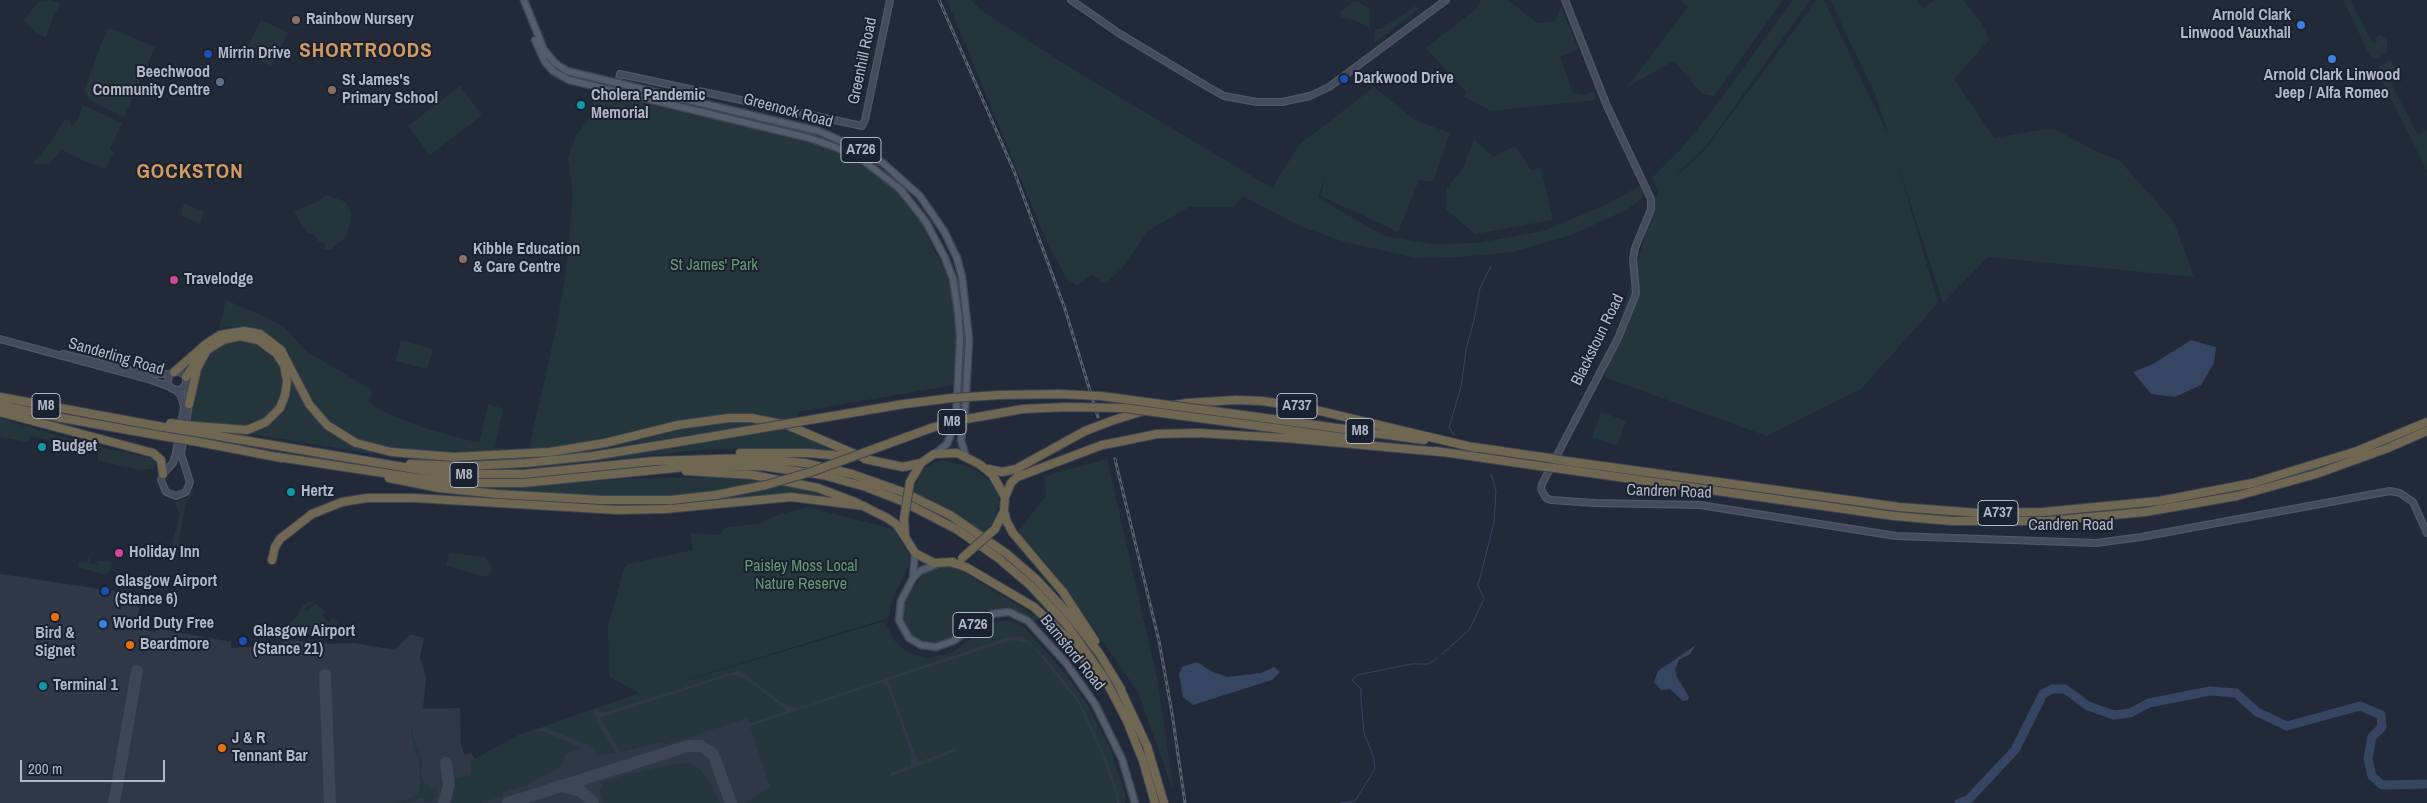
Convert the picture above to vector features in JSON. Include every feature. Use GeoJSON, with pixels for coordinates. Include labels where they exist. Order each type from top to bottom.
{"type":"FeatureCollection","features":[{"type":"Feature","properties":{"kind":"highway"},"geometry":{"type":"LineString","coordinates":[[173,373],[206,344],[220,335],[244,331],[260,334],[281,350],[310,404],[327,425],[356,443],[391,452],[454,456],[550,452],[605,443],[678,425],[745,418],[787,425],[869,460],[909,467],[921,463]]}},
{"type":"Feature","properties":{"kind":"highway"},"geometry":{"type":"LineString","coordinates":[[186,379],[194,365],[207,350],[223,340],[234,337],[258,340],[271,347],[285,369],[287,389],[283,401],[276,414],[260,426],[242,430],[195,429]]}},
{"type":"Feature","properties":{"kind":"highway"},"geometry":{"type":"LineString","coordinates":[[189,404],[197,369],[207,350]]}},
{"type":"Feature","properties":{"kind":"highway","name":"M8"},"geometry":{"type":"LineString","coordinates":[[341,456],[422,465],[488,466],[593,456],[904,404],[952,398],[1059,394],[1101,396],[1476,448]]}},
{"type":"Feature","properties":{"kind":"highway","name":"M8"},"geometry":{"type":"LineString","coordinates":[[0,397],[92,415],[195,429],[436,472],[486,475],[564,471],[698,455],[780,452],[828,454],[869,460]]}},
{"type":"Feature","properties":{"kind":"highway","name":"A737"},"geometry":{"type":"LineString","coordinates":[[987,469],[1002,472],[1016,468],[1084,431],[1150,409],[1187,403],[1236,400],[1262,401],[1303,407],[1476,448],[1559,460],[1899,507],[1978,513],[2043,512],[2151,502],[2253,483],[2357,451],[2427,422]]}},
{"type":"Feature","properties":{"kind":"highway","name":"M8"},"geometry":{"type":"LineString","coordinates":[[0,405],[45,416],[193,441],[418,484],[462,490],[602,500],[670,500],[729,493],[811,472],[934,427],[961,420],[1023,409],[1067,407],[1124,408],[1441,452]]}},
{"type":"Feature","properties":{"kind":"highway"},"geometry":{"type":"LineString","coordinates":[[0,412],[153,453],[161,460],[163,474]]}},
{"type":"Feature","properties":{"kind":"highway","name":"A737"},"geometry":{"type":"LineString","coordinates":[[1005,497],[1011,483],[1017,477],[1102,445],[1157,434],[1198,433],[1286,438],[1441,452],[1894,516],[1952,521],[2048,521],[2137,513],[2236,496],[2316,474],[2427,433]]}},
{"type":"Feature","properties":{"kind":"highway"},"geometry":{"type":"LineString","coordinates":[[915,553],[924,560],[938,564],[962,558],[995,529],[1004,511],[1005,497],[996,480],[987,469],[966,456],[951,452],[934,454]]}},
{"type":"Feature","properties":{"kind":"highway","name":"A726"},"geometry":{"type":"LineString","coordinates":[[915,553],[905,537],[904,518],[910,482],[921,463],[934,454]]}},
{"type":"Feature","properties":{"kind":"highway","name":"M8"},"geometry":{"type":"LineString","coordinates":[[278,457],[417,478],[466,483],[523,483],[686,467],[762,466],[823,475],[857,484],[902,501],[939,519],[973,540],[1031,586],[1077,638],[1119,704],[1143,761],[1155,803]]}},
{"type":"Feature","properties":{"kind":"highway","name":"M8"},"geometry":{"type":"LineString","coordinates":[[654,461],[748,458],[805,463],[868,479],[918,499],[950,515],[986,538],[1037,580],[1084,632],[1120,689]]}},
{"type":"Feature","properties":{"kind":"highway","name":"M8"},"geometry":{"type":"LineString","coordinates":[[582,477],[686,471],[740,473],[805,484],[864,506]]}},
{"type":"Feature","properties":{"kind":"highway"},"geometry":{"type":"LineString","coordinates":[[272,560],[277,542],[306,518],[330,506],[367,498],[415,498],[568,508],[641,510],[791,497],[864,506],[896,524],[905,537]]}},
{"type":"Feature","properties":{"kind":"highway","name":"M8"},"geometry":{"type":"LineString","coordinates":[[1004,511],[1006,522],[1013,533],[1049,573],[1079,614],[1106,659],[1147,746],[1164,803]]}},
{"type":"Feature","properties":{"kind":"highway","name":"M8"},"geometry":{"type":"LineString","coordinates":[[950,562],[966,567],[1022,599],[1045,615],[1088,663],[1119,704]]}},
{"type":"Feature","properties":{"kind":"main road","name":"Greenock Road"},"geometry":{"type":"LineString","coordinates":[[524,0],[544,50],[555,63],[572,74],[773,119],[826,134],[851,145],[883,163],[920,196],[948,240],[956,258],[963,286],[969,339],[966,397],[961,440],[966,456]]}},
{"type":"Feature","properties":{"kind":"main road","name":"Greenock Road"},"geometry":{"type":"LineString","coordinates":[[524,0],[541,56],[549,67],[569,80],[616,93],[772,128],[830,145],[864,161],[912,202],[926,222],[945,258],[954,280],[958,312],[960,338],[956,421],[947,444],[934,454]]}},
{"type":"Feature","properties":{"kind":"main road","name":"Barnsford Road"},"geometry":{"type":"LineString","coordinates":[[915,553],[913,578],[901,601],[899,620],[909,638],[922,645],[936,647],[945,644],[982,619],[1001,612],[1019,615],[1035,627],[1073,671],[1100,713],[1122,759],[1135,803]]}},
{"type":"Feature","properties":{"kind":"main road"},"geometry":{"type":"LineString","coordinates":[[913,578],[924,568],[938,564]]}},
{"type":"Feature","properties":{"kind":"street","name":"Greenhill Road"},"geometry":{"type":"LineString","coordinates":[[618,84],[620,74],[862,126],[865,120],[890,0]]}},
{"type":"Feature","properties":{"kind":"street"},"geometry":{"type":"LineString","coordinates":[[1071,0],[1120,34],[1224,96],[1257,102],[1282,102],[1310,96],[1329,87],[1446,0]]}},
{"type":"Feature","properties":{"kind":"street","name":"Blackstoun Road"},"geometry":{"type":"LineString","coordinates":[[1543,494],[1542,484],[1618,338],[1634,299],[1636,293],[1633,259],[1635,248],[1651,209],[1651,199],[1607,106],[1565,0]]}},
{"type":"Feature","properties":{"kind":"street"},"geometry":{"type":"LineString","coordinates":[[616,93],[618,84]]}},
{"type":"Feature","properties":{"kind":"street","name":"Sanderling Road"},"geometry":{"type":"LineString","coordinates":[[0,339],[151,380],[173,389]]}},
{"type":"Feature","properties":{"kind":"street","name":"Sanderling Road"},"geometry":{"type":"LineString","coordinates":[[54,353],[72,354],[146,374],[173,373]]}},
{"type":"Feature","properties":{"kind":"street"},"geometry":{"type":"LineString","coordinates":[[180,372],[186,379],[189,404],[181,454],[190,480],[187,491],[178,496],[168,494],[162,486],[160,479],[174,460],[184,407],[181,396],[173,389],[168,378],[173,373],[180,372]]}},
{"type":"Feature","properties":{"kind":"street"},"geometry":{"type":"LineString","coordinates":[[173,389],[182,389],[186,379]]}},
{"type":"Feature","properties":{"kind":"street","name":"Candren Road"},"geometry":{"type":"LineString","coordinates":[[1543,494],[1551,500],[1700,505],[1896,536],[2096,543],[2141,537],[2390,492],[2405,496],[2413,502],[2419,511],[2427,533]]}},
{"type":"Feature","properties":{"kind":"shaded area"},"geometry":{"type":"Polygon","coordinates":[[[0,574],[121,592],[136,599],[140,607],[136,621],[145,621],[149,631],[155,632],[156,628],[231,642],[231,648],[265,646],[291,640],[318,644],[354,643],[395,650],[410,634],[424,638],[420,657],[426,678],[423,709],[460,708],[461,745],[465,755],[471,753],[476,760],[518,736],[597,708],[883,622],[893,640],[903,649],[914,655],[928,658],[952,653],[986,627],[1014,622],[1086,702],[1124,803],[0,803],[0,574]]]}},
{"type":"Feature","properties":{"kind":"green space"},"geometry":{"type":"Polygon","coordinates":[[[50,0],[59,3],[60,6],[54,15],[46,37],[36,33],[24,20],[39,1],[50,0]]]}},
{"type":"Feature","properties":{"kind":"green space"},"geometry":{"type":"Polygon","coordinates":[[[947,0],[971,0],[982,11],[1069,67],[1272,188],[1299,145],[1374,87],[1415,120],[1450,133],[1433,182],[1419,180],[1398,232],[1321,196],[1325,175],[1318,198],[1384,236],[1433,244],[1477,243],[1543,231],[1608,204],[1641,185],[1643,197],[1628,209],[1574,234],[1512,252],[1461,257],[1416,258],[1345,242],[1302,227],[1243,196],[1234,207],[1189,207],[1149,230],[1122,268],[1105,284],[1092,275],[1077,285],[1067,279],[1049,247],[947,0]]]}},
{"type":"Feature","properties":{"kind":"green space"},"geometry":{"type":"Polygon","coordinates":[[[1481,0],[1508,0],[1537,23],[1555,21],[1561,6],[1578,49],[1560,57],[1573,93],[1585,95],[1595,91],[1595,100],[1491,111],[1464,97],[1466,92],[1426,48],[1476,9],[1481,0]]]}},
{"type":"Feature","properties":{"kind":"green space"},"geometry":{"type":"Polygon","coordinates":[[[1680,0],[1783,0],[1714,96],[1702,94],[1674,61],[1627,87],[1688,7],[1680,0]]]}},
{"type":"Feature","properties":{"kind":"green space"},"geometry":{"type":"Polygon","coordinates":[[[1793,0],[1810,0],[1707,145],[1670,181],[1704,151],[1817,0],[1824,0],[1889,137],[1876,96],[1830,0],[1918,0],[1923,8],[1935,0],[1963,0],[1983,25],[1989,40],[1954,79],[1994,138],[2053,128],[2097,152],[2120,161],[2174,222],[2194,277],[1988,257],[1943,303],[1898,165],[1938,303],[1861,389],[1767,436],[1604,377],[1658,191],[1652,178],[1679,151],[1709,115],[1793,0]]]}},
{"type":"Feature","properties":{"kind":"green space"},"geometry":{"type":"Polygon","coordinates":[[[2343,0],[2350,0],[2373,44],[2377,42],[2376,37],[2380,34],[2387,40],[2387,52],[2377,59],[2371,58],[2343,0]]]}},
{"type":"Feature","properties":{"kind":"green space"},"geometry":{"type":"Polygon","coordinates":[[[1353,2],[1358,2],[1370,9],[1370,28],[1355,20],[1341,17],[1340,12],[1353,2]]]}},
{"type":"Feature","properties":{"kind":"green space"},"geometry":{"type":"Polygon","coordinates":[[[1416,6],[1419,9],[1374,43],[1375,29],[1381,29],[1416,6]]]}},
{"type":"Feature","properties":{"kind":"green space"},"geometry":{"type":"Polygon","coordinates":[[[261,20],[288,33],[271,66],[245,52],[261,20]]]}},
{"type":"Feature","properties":{"kind":"green space"},"geometry":{"type":"Polygon","coordinates":[[[110,28],[155,47],[124,117],[89,100],[84,91],[106,31],[110,28]]]}},
{"type":"Feature","properties":{"kind":"green space"},"geometry":{"type":"Polygon","coordinates":[[[2390,60],[2396,68],[2386,74],[2418,135],[2427,130],[2427,171],[2377,71],[2379,66],[2390,60]]]}},
{"type":"Feature","properties":{"kind":"green space"},"geometry":{"type":"Polygon","coordinates":[[[460,86],[482,115],[430,155],[408,126],[460,86]]]}},
{"type":"Feature","properties":{"kind":"green space","name":"St James' Park"},"geometry":{"type":"Polygon","coordinates":[[[604,93],[777,132],[821,145],[852,158],[885,179],[905,198],[924,223],[928,238],[942,265],[945,265],[955,309],[956,356],[954,385],[797,412],[798,417],[781,420],[746,415],[677,421],[588,444],[541,451],[477,455],[389,449],[365,443],[327,420],[309,399],[294,364],[279,342],[258,330],[235,327],[219,328],[226,300],[268,318],[286,329],[306,351],[372,390],[369,402],[382,411],[424,428],[479,443],[488,404],[503,409],[495,448],[529,449],[557,324],[567,264],[573,194],[568,157],[576,135],[589,119],[595,99],[599,94],[604,93]]]}},
{"type":"Feature","properties":{"kind":"green space"},"geometry":{"type":"Polygon","coordinates":[[[83,105],[122,123],[110,149],[114,152],[106,169],[62,150],[49,164],[32,164],[50,143],[65,119],[71,121],[71,127],[78,120],[83,105]]]}},
{"type":"Feature","properties":{"kind":"green space"},"geometry":{"type":"Polygon","coordinates":[[[1474,139],[1493,157],[1515,146],[1531,170],[1541,168],[1553,220],[1475,234],[1446,209],[1446,189],[1463,168],[1474,139]]]}},
{"type":"Feature","properties":{"kind":"green space"},"geometry":{"type":"Polygon","coordinates":[[[326,195],[346,202],[351,212],[346,237],[331,249],[323,250],[326,244],[318,241],[314,234],[307,233],[294,212],[319,201],[326,195]]]}},
{"type":"Feature","properties":{"kind":"green space"},"geometry":{"type":"Polygon","coordinates":[[[184,203],[204,212],[200,224],[181,215],[184,203]]]}},
{"type":"Feature","properties":{"kind":"green space"},"geometry":{"type":"Polygon","coordinates":[[[239,339],[254,341],[270,350],[280,364],[284,377],[280,403],[264,420],[244,427],[189,420],[196,381],[206,355],[221,343],[239,339]]]}},
{"type":"Feature","properties":{"kind":"green space"},"geometry":{"type":"Polygon","coordinates":[[[401,340],[433,349],[427,369],[396,361],[401,340]]]}},
{"type":"Feature","properties":{"kind":"green space"},"geometry":{"type":"Polygon","coordinates":[[[289,372],[307,406],[323,426],[340,439],[373,452],[373,454],[246,433],[266,426],[282,412],[289,397],[289,372]]]}},
{"type":"Feature","properties":{"kind":"green space"},"geometry":{"type":"Polygon","coordinates":[[[1601,412],[1626,421],[1617,446],[1592,437],[1601,412]]]}},
{"type":"Feature","properties":{"kind":"green space"},"geometry":{"type":"Polygon","coordinates":[[[0,418],[87,444],[150,458],[156,463],[154,468],[142,470],[98,461],[98,450],[30,436],[28,442],[0,437],[0,418]]]}},
{"type":"Feature","properties":{"kind":"green space"},"geometry":{"type":"Polygon","coordinates":[[[733,421],[786,428],[838,450],[836,452],[785,448],[709,449],[543,467],[489,470],[595,459],[697,443],[695,434],[588,451],[690,426],[733,421]]]}},
{"type":"Feature","properties":{"kind":"green space"},"geometry":{"type":"Polygon","coordinates":[[[1107,459],[1157,678],[1174,793],[1138,692],[1057,576],[1034,550],[1016,534],[1046,496],[1045,476],[1107,459]]]}},
{"type":"Feature","properties":{"kind":"green space"},"geometry":{"type":"Polygon","coordinates":[[[944,460],[970,467],[992,482],[998,493],[999,502],[993,523],[983,531],[914,492],[921,471],[933,463],[944,460]]]}},
{"type":"Feature","properties":{"kind":"green space"},"geometry":{"type":"Polygon","coordinates":[[[710,477],[760,481],[815,490],[829,495],[827,497],[767,495],[671,506],[669,496],[598,496],[489,489],[624,479],[710,477]]]}},
{"type":"Feature","properties":{"kind":"green space"},"geometry":{"type":"Polygon","coordinates":[[[193,492],[186,502],[176,557],[171,552],[179,515],[175,502],[187,498],[193,492]]]}},
{"type":"Feature","properties":{"kind":"green space","name":"Paisley Moss Local Nature Reserve"},"geometry":{"type":"Polygon","coordinates":[[[808,507],[893,529],[908,553],[909,564],[891,603],[888,618],[667,686],[883,622],[886,623],[893,639],[903,649],[914,655],[928,658],[952,653],[990,625],[1000,621],[1010,621],[1022,626],[1034,638],[1065,673],[1086,702],[1111,751],[1126,797],[1125,803],[1120,803],[1110,768],[1080,702],[1051,664],[1023,636],[1006,638],[799,708],[791,707],[779,701],[740,670],[606,712],[598,712],[597,708],[639,693],[609,676],[608,627],[624,568],[628,564],[693,550],[690,533],[721,535],[724,528],[761,523],[777,515],[808,507]]]}},
{"type":"Feature","properties":{"kind":"green space"},"geometry":{"type":"Polygon","coordinates":[[[92,548],[89,563],[97,565],[98,561],[112,562],[111,569],[106,575],[78,567],[79,562],[87,563],[92,548]]]}},
{"type":"Feature","properties":{"kind":"green space"},"geometry":{"type":"Polygon","coordinates":[[[449,553],[486,557],[492,568],[489,575],[486,577],[446,566],[449,553]]]}},
{"type":"Feature","properties":{"kind":"green space"},"geometry":{"type":"Polygon","coordinates":[[[945,566],[957,568],[1040,619],[1033,622],[1010,608],[997,609],[985,613],[947,640],[935,644],[915,640],[903,624],[901,614],[904,602],[928,568],[945,566]]]}},
{"type":"Feature","properties":{"kind":"green space"},"geometry":{"type":"Polygon","coordinates":[[[314,602],[304,610],[308,611],[311,606],[317,604],[326,612],[322,615],[329,623],[332,617],[338,623],[335,633],[326,636],[286,631],[282,628],[296,618],[303,605],[314,602]]]}},
{"type":"Feature","properties":{"kind":"green space"},"geometry":{"type":"Polygon","coordinates":[[[1013,640],[1027,643],[1034,648],[1077,701],[1100,750],[1116,793],[1117,803],[745,803],[770,787],[750,726],[876,684],[882,683],[888,687],[912,756],[910,766],[890,773],[890,777],[957,751],[956,748],[918,762],[888,680],[1013,640]]]}},
{"type":"Feature","properties":{"kind":"green space"},"geometry":{"type":"Polygon","coordinates":[[[732,675],[746,679],[787,711],[749,724],[747,718],[664,745],[663,742],[621,752],[600,718],[732,675]]]}},
{"type":"Feature","properties":{"kind":"green space"},"geometry":{"type":"Polygon","coordinates":[[[593,709],[598,723],[616,753],[599,755],[590,745],[542,727],[593,709]]]}},
{"type":"Feature","properties":{"kind":"green space"},"geometry":{"type":"Polygon","coordinates":[[[411,727],[413,727],[413,736],[422,760],[421,774],[425,785],[428,784],[431,789],[437,786],[438,795],[432,802],[427,802],[421,798],[405,803],[394,803],[414,797],[420,790],[419,758],[414,750],[411,727]]]}},
{"type":"Feature","properties":{"kind":"green space"},"geometry":{"type":"Polygon","coordinates":[[[536,729],[583,748],[565,754],[563,763],[559,768],[527,785],[503,793],[503,796],[481,803],[452,803],[455,778],[470,775],[471,761],[518,735],[536,729]]]}},
{"type":"Feature","properties":{"kind":"green space"},"geometry":{"type":"Polygon","coordinates":[[[679,763],[691,764],[700,769],[710,783],[720,803],[603,803],[599,792],[604,782],[627,774],[679,763]]]}},
{"type":"Feature","properties":{"kind":"water"},"geometry":{"type":"Polygon","coordinates":[[[2191,340],[2216,347],[2214,363],[2201,385],[2175,397],[2151,394],[2133,372],[2153,364],[2191,340]]]}},
{"type":"Feature","properties":{"kind":"water"},"geometry":{"type":"Polygon","coordinates":[[[1696,645],[1690,654],[1679,660],[1675,670],[1689,697],[1688,700],[1683,701],[1670,689],[1661,690],[1654,682],[1658,671],[1696,645]]]}},
{"type":"Feature","properties":{"kind":"water"},"geometry":{"type":"Polygon","coordinates":[[[1197,662],[1211,671],[1227,677],[1261,673],[1274,667],[1280,672],[1272,680],[1193,705],[1183,697],[1179,674],[1182,667],[1197,662]]]}},
{"type":"Feature","properties":{"kind":"waterway"},"geometry":{"type":"LineString","coordinates":[[1454,435],[1449,427],[1461,387],[1466,350],[1480,288],[1491,266]]}},
{"type":"Feature","properties":{"kind":"waterway"},"geometry":{"type":"LineString","coordinates":[[1441,655],[1469,630],[1484,599],[1478,585],[1494,523],[1496,490],[1491,474]]}},
{"type":"Feature","properties":{"kind":"waterway"},"geometry":{"type":"LineString","coordinates":[[1361,698],[1361,689],[1352,680],[1357,675],[1411,664],[1429,664],[1437,658]]}},
{"type":"Feature","properties":{"kind":"waterway"},"geometry":{"type":"LineString","coordinates":[[1959,803],[1968,800],[2015,750],[2043,694],[2052,689],[2065,689],[2088,706],[2114,715],[2130,713],[2149,703],[2210,691],[2236,693],[2257,712],[2287,726],[2360,706],[2381,715],[2382,727],[2372,737],[2368,759],[2372,776],[2382,785],[2427,784]]}},
{"type":"Feature","properties":{"kind":"waterway"},"geometry":{"type":"LineString","coordinates":[[1340,803],[1355,801],[1375,769],[1374,758],[1364,733],[1361,699]]}},
{"type":"Feature","properties":{"kind":"taxiway"},"geometry":{"type":"LineString","coordinates":[[114,803],[137,671]]}},
{"type":"Feature","properties":{"kind":"taxiway"},"geometry":{"type":"LineString","coordinates":[[325,675],[330,803]]}},
{"type":"Feature","properties":{"kind":"taxiway"},"geometry":{"type":"LineString","coordinates":[[508,803],[688,746],[701,746],[713,754],[731,803]]}},
{"type":"Feature","properties":{"kind":"taxiway"},"geometry":{"type":"LineString","coordinates":[[444,803],[449,785],[446,763]]}},
{"type":"Feature","properties":{"kind":"taxiway"},"geometry":{"type":"LineString","coordinates":[[564,787],[581,791],[593,803]]}},
{"type":"Feature","properties":{"kind":"railway"},"geometry":{"type":"LineString","coordinates":[[939,0],[1014,171],[1065,309],[1098,417]]}},
{"type":"Feature","properties":{"kind":"railway"},"geometry":{"type":"LineString","coordinates":[[1115,459],[1159,641],[1185,803]]}},
{"type":"Feature","properties":{"kind":"place","name":"Rainbow Nursery"},"geometry":{"type":"Point","coordinates":[296,20]}},
{"type":"Feature","properties":{"kind":"place","name":"Arnold Clark Linwood Vauxhall"},"geometry":{"type":"Point","coordinates":[2301,25]}},
{"type":"Feature","properties":{"kind":"place","name":"Mirrin Drive"},"geometry":{"type":"Point","coordinates":[208,54]}},
{"type":"Feature","properties":{"kind":"place","name":"Arnold Clark Linwood Jeep / Alfa Romeo"},"geometry":{"type":"Point","coordinates":[2332,59]}},
{"type":"Feature","properties":{"kind":"place","name":"Darkwood Drive"},"geometry":{"type":"Point","coordinates":[1344,79]}},
{"type":"Feature","properties":{"kind":"place","name":"Beechwood Community Centre"},"geometry":{"type":"Point","coordinates":[220,82]}},
{"type":"Feature","properties":{"kind":"place","name":"St James's Primary School"},"geometry":{"type":"Point","coordinates":[332,90]}},
{"type":"Feature","properties":{"kind":"place","name":"Cholera Pandemic Memorial"},"geometry":{"type":"Point","coordinates":[581,105]}},
{"type":"Feature","properties":{"kind":"place","name":"Kibble Education & Care Centre"},"geometry":{"type":"Point","coordinates":[463,259]}},
{"type":"Feature","properties":{"kind":"place","name":"Travelodge"},"geometry":{"type":"Point","coordinates":[174,280]}},
{"type":"Feature","properties":{"kind":"place","name":"Budget"},"geometry":{"type":"Point","coordinates":[42,447]}},
{"type":"Feature","properties":{"kind":"place","name":"Hertz"},"geometry":{"type":"Point","coordinates":[291,492]}},
{"type":"Feature","properties":{"kind":"place","name":"Holiday Inn"},"geometry":{"type":"Point","coordinates":[119,553]}},
{"type":"Feature","properties":{"kind":"place","name":"Glasgow Airport (Stance 6)"},"geometry":{"type":"Point","coordinates":[105,591]}},
{"type":"Feature","properties":{"kind":"place","name":"Bird & Signet"},"geometry":{"type":"Point","coordinates":[55,617]}},
{"type":"Feature","properties":{"kind":"place","name":"World Duty Free"},"geometry":{"type":"Point","coordinates":[103,624]}},
{"type":"Feature","properties":{"kind":"place","name":"Glasgow Airport (Stance 21)"},"geometry":{"type":"Point","coordinates":[243,641]}},
{"type":"Feature","properties":{"kind":"place","name":"Beardmore"},"geometry":{"type":"Point","coordinates":[130,645]}},
{"type":"Feature","properties":{"kind":"place","name":"Terminal 1"},"geometry":{"type":"Point","coordinates":[43,686]}},
{"type":"Feature","properties":{"kind":"place","name":"J & R Tennant Bar"},"geometry":{"type":"Point","coordinates":[222,748]}},
{"type":"Feature","properties":{"kind":"district","name":"SHORTROODS"},"geometry":{"type":"Point","coordinates":[366,51]}},
{"type":"Feature","properties":{"kind":"district","name":"GOCKSTON"},"geometry":{"type":"Point","coordinates":[190,172]}}]}
